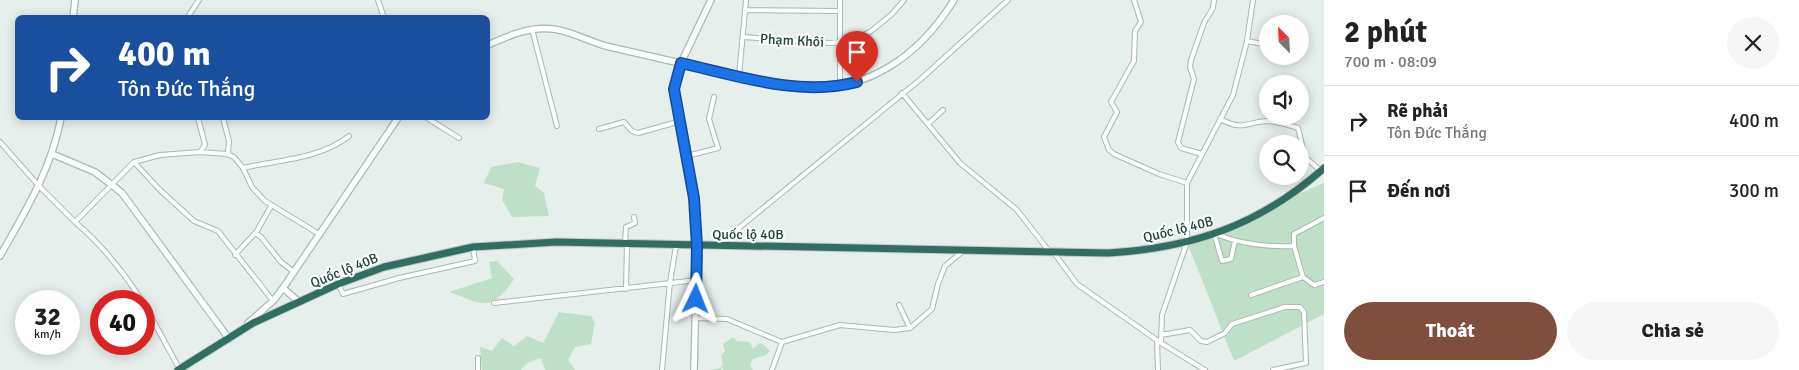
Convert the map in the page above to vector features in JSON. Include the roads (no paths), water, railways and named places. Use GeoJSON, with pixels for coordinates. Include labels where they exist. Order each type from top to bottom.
{"type":"FeatureCollection","features":[{"type":"Feature","properties":{"kind":"highway","name":"Quốc lộ 40B"},"geometry":{"type":"LineString","coordinates":[[179,370],[253,324],[338,284],[384,267],[474,247],[556,242],[676,246],[1108,253],[1151,250],[1187,242],[1264,213],[1297,191],[1323,169]]}},
{"type":"Feature","properties":{"kind":"main road"},"geometry":{"type":"LineString","coordinates":[[73,15],[75,0]]}},
{"type":"Feature","properties":{"kind":"main road"},"geometry":{"type":"LineString","coordinates":[[694,370],[697,246],[694,198],[674,89],[681,63],[711,0]]}},
{"type":"Feature","properties":{"kind":"main road"},"geometry":{"type":"LineString","coordinates":[[490,44],[532,29],[553,29],[606,47],[799,88],[840,85],[872,77],[907,56],[935,29],[954,0]]}},
{"type":"Feature","properties":{"kind":"main road"},"geometry":{"type":"LineString","coordinates":[[0,256],[40,187],[52,154],[60,120]]}},
{"type":"Feature","properties":{"kind":"main road"},"geometry":{"type":"LineString","coordinates":[[52,154],[89,169],[111,184],[134,208],[229,338],[273,301],[283,288],[397,120]]}},
{"type":"Feature","properties":{"kind":"main road"},"geometry":{"type":"LineString","coordinates":[[283,288],[299,302]]}},
{"type":"Feature","properties":{"kind":"street"},"geometry":{"type":"LineString","coordinates":[[189,15],[197,0]]}},
{"type":"Feature","properties":{"kind":"street"},"geometry":{"type":"LineString","coordinates":[[378,0],[383,15]]}},
{"type":"Feature","properties":{"kind":"street"},"geometry":{"type":"LineString","coordinates":[[739,76],[746,0]]}},
{"type":"Feature","properties":{"kind":"street"},"geometry":{"type":"LineString","coordinates":[[840,0],[840,85]]}},
{"type":"Feature","properties":{"kind":"street","name":"Phạm Khôi"},"geometry":{"type":"LineString","coordinates":[[744,37],[840,42],[859,38],[870,32],[892,14],[904,0]]}},
{"type":"Feature","properties":{"kind":"street"},"geometry":{"type":"LineString","coordinates":[[716,246],[902,94],[953,51],[1008,0]]}},
{"type":"Feature","properties":{"kind":"street"},"geometry":{"type":"LineString","coordinates":[[1134,0],[1141,22],[1134,31],[1134,61],[1112,102],[1117,112],[1104,137],[1109,150],[1114,154],[1159,174],[1186,183]]}},
{"type":"Feature","properties":{"kind":"street"},"geometry":{"type":"LineString","coordinates":[[1202,154],[1181,148],[1178,142],[1194,79],[1190,67],[1191,60],[1204,23],[1213,8],[1214,0]]}},
{"type":"Feature","properties":{"kind":"street"},"geometry":{"type":"LineString","coordinates":[[1158,370],[1162,315],[1187,242],[1186,183],[1233,95],[1247,41],[1253,0]]}},
{"type":"Feature","properties":{"kind":"street"},"geometry":{"type":"LineString","coordinates":[[746,10],[840,11]]}},
{"type":"Feature","properties":{"kind":"street"},"geometry":{"type":"LineString","coordinates":[[532,29],[558,126]]}},
{"type":"Feature","properties":{"kind":"street"},"geometry":{"type":"LineString","coordinates":[[1247,41],[1259,43]]}},
{"type":"Feature","properties":{"kind":"street"},"geometry":{"type":"LineString","coordinates":[[902,94],[960,163],[1017,210],[1077,284],[1159,342],[1205,370]]}},
{"type":"Feature","properties":{"kind":"street"},"geometry":{"type":"LineString","coordinates":[[687,156],[718,148],[708,120],[714,97]]}},
{"type":"Feature","properties":{"kind":"street"},"geometry":{"type":"LineString","coordinates":[[928,124],[943,110]]}},
{"type":"Feature","properties":{"kind":"street"},"geometry":{"type":"LineString","coordinates":[[198,120],[204,145],[200,152]]}},
{"type":"Feature","properties":{"kind":"street"},"geometry":{"type":"LineString","coordinates":[[224,120],[229,141],[228,154]]}},
{"type":"Feature","properties":{"kind":"street"},"geometry":{"type":"LineString","coordinates":[[430,120],[459,138]]}},
{"type":"Feature","properties":{"kind":"street"},"geometry":{"type":"LineString","coordinates":[[1220,120],[1230,125],[1252,125],[1267,121],[1298,128],[1305,157],[1323,169]]}},
{"type":"Feature","properties":{"kind":"street"},"geometry":{"type":"LineString","coordinates":[[598,129],[624,122],[632,131],[638,132],[681,121]]}},
{"type":"Feature","properties":{"kind":"street"},"geometry":{"type":"LineString","coordinates":[[243,168],[330,148],[349,136]]}},
{"type":"Feature","properties":{"kind":"street"},"geometry":{"type":"LineString","coordinates":[[0,142],[40,187],[106,252],[134,290]]}},
{"type":"Feature","properties":{"kind":"street"},"geometry":{"type":"LineString","coordinates":[[75,222],[134,162],[160,155],[200,152],[228,154],[234,157],[243,168],[252,187],[271,206],[290,214],[319,234]]}},
{"type":"Feature","properties":{"kind":"street"},"geometry":{"type":"LineString","coordinates":[[134,162],[160,190],[194,221],[218,231],[273,301]]}},
{"type":"Feature","properties":{"kind":"street"},"geometry":{"type":"LineString","coordinates":[[235,255],[255,233],[271,206]]}},
{"type":"Feature","properties":{"kind":"street"},"geometry":{"type":"LineString","coordinates":[[626,289],[626,227],[635,223],[634,217]]}},
{"type":"Feature","properties":{"kind":"street"},"geometry":{"type":"LineString","coordinates":[[1324,218],[1296,232],[1293,236],[1303,277],[1314,285],[1324,282]]}},
{"type":"Feature","properties":{"kind":"street"},"geometry":{"type":"LineString","coordinates":[[255,233],[261,237],[281,262],[294,272]]}},
{"type":"Feature","properties":{"kind":"street"},"geometry":{"type":"LineString","coordinates":[[1214,233],[1222,261],[1229,261],[1235,241]]}},
{"type":"Feature","properties":{"kind":"street"},"geometry":{"type":"LineString","coordinates":[[1214,233],[1235,241],[1261,247],[1294,246]]}},
{"type":"Feature","properties":{"kind":"street"},"geometry":{"type":"LineString","coordinates":[[662,370],[670,282],[676,246]]}},
{"type":"Feature","properties":{"kind":"street"},"geometry":{"type":"LineString","coordinates":[[338,284],[343,294],[399,278],[475,261],[474,247]]}},
{"type":"Feature","properties":{"kind":"street"},"geometry":{"type":"LineString","coordinates":[[695,318],[727,319],[782,342],[840,325],[894,330],[910,328],[932,309],[938,284],[946,266],[964,250]]}},
{"type":"Feature","properties":{"kind":"street"},"geometry":{"type":"LineString","coordinates":[[1251,295],[1303,277]]}},
{"type":"Feature","properties":{"kind":"street"},"geometry":{"type":"LineString","coordinates":[[494,303],[697,280]]}},
{"type":"Feature","properties":{"kind":"street"},"geometry":{"type":"LineString","coordinates":[[899,305],[910,328]]}},
{"type":"Feature","properties":{"kind":"street"},"geometry":{"type":"LineString","coordinates":[[1161,335],[1190,330],[1201,341],[1207,342],[1225,333],[1232,324],[1285,307],[1300,307],[1304,312],[1306,364],[1273,370]]}},
{"type":"Feature","properties":{"kind":"street"},"geometry":{"type":"LineString","coordinates":[[155,325],[179,370]]}},
{"type":"Feature","properties":{"kind":"street"},"geometry":{"type":"LineString","coordinates":[[772,370],[782,342]]}},
{"type":"Feature","properties":{"kind":"street"},"geometry":{"type":"LineString","coordinates":[[478,358],[478,370]]}}]}
